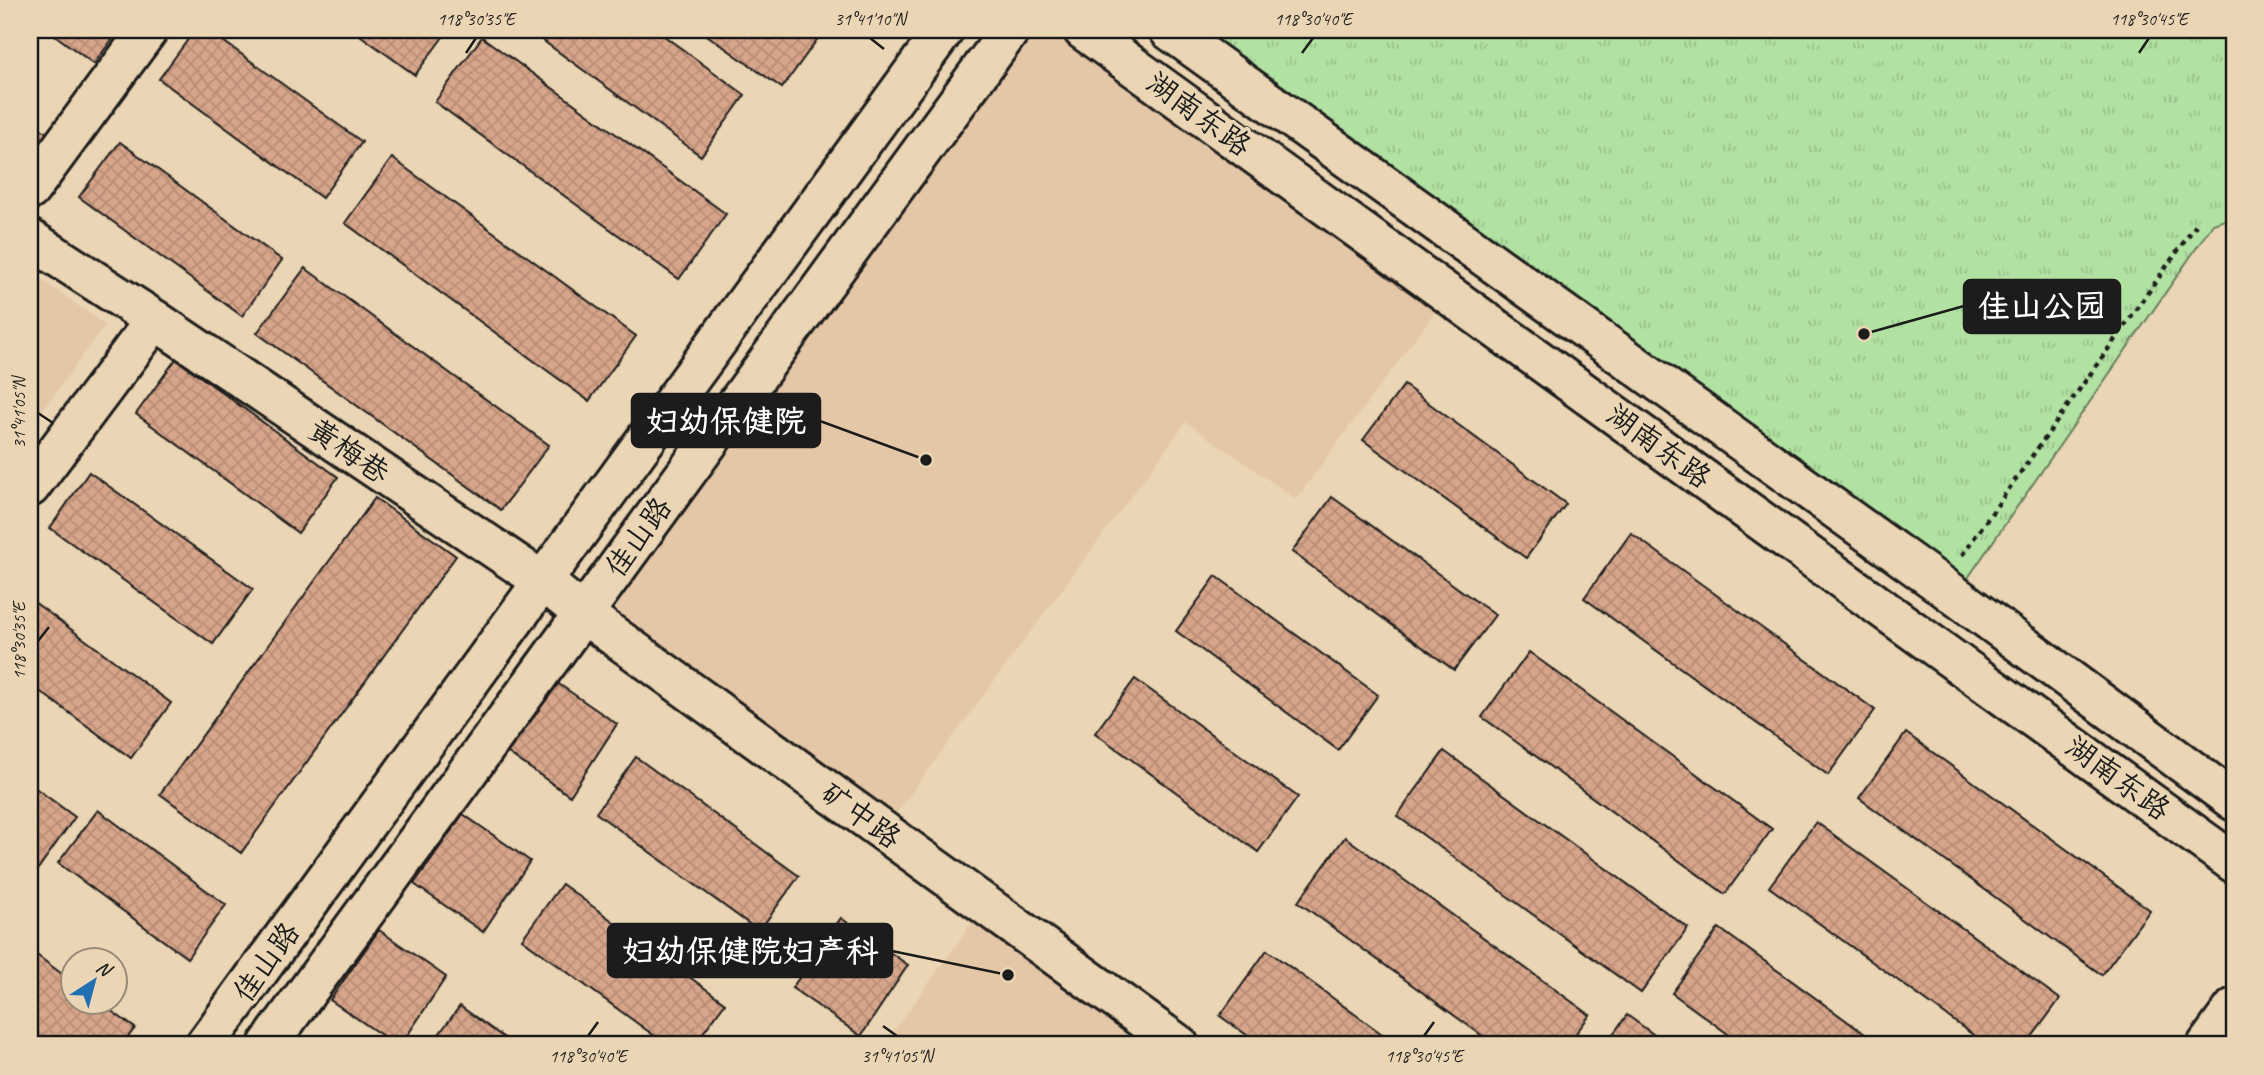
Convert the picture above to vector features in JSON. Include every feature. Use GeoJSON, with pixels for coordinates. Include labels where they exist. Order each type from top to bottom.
{"type":"FeatureCollection","features":[{"type":"Feature","properties":{"kind":"street"},"geometry":{"type":"LineString","coordinates":[[30,190],[148,30]]}},
{"type":"Feature","properties":{"kind":"street","name":"佳山路"},"geometry":{"type":"LineString","coordinates":[[205,1045],[944,30]]}},
{"type":"Feature","properties":{"kind":"street","name":"佳山路"},"geometry":{"type":"LineString","coordinates":[[268,1045],[1010,30]]}},
{"type":"Feature","properties":{"kind":"street","name":"湖南东路"},"geometry":{"type":"LineString","coordinates":[[1083,30],[2234,863]]}},
{"type":"Feature","properties":{"kind":"street"},"geometry":{"type":"LineString","coordinates":[[1169,30],[1941,585],[2234,801]]}},
{"type":"Feature","properties":{"kind":"street","name":"黄梅巷"},"geometry":{"type":"LineString","coordinates":[[30,239],[544,582]]}},
{"type":"Feature","properties":{"kind":"street"},"geometry":{"type":"LineString","coordinates":[[30,487],[155,320]]}},
{"type":"Feature","properties":{"kind":"street","name":"矿中路"},"geometry":{"type":"LineString","coordinates":[[544,582],[582,613],[1179,1045]]}},
{"type":"Feature","properties":{"kind":"street"},"geometry":{"type":"LineString","coordinates":[[2207,1045],[2234,1008]]}},
{"type":"Feature","properties":{"kind":"path"},"geometry":{"type":"LineString","coordinates":[[1941,585],[2196,225]]}},
{"type":"Feature","properties":{"kind":"shaded area"},"geometry":{"type":"Polygon","coordinates":[[[1010,30],[1083,30],[1448,294],[1296,499],[1186,422],[883,831],[582,613],[1010,30]]]}},
{"type":"Feature","properties":{"kind":"shaded area"},"geometry":{"type":"Polygon","coordinates":[[[30,271],[105,325],[30,427],[30,271]]]}},
{"type":"Feature","properties":{"kind":"shaded area"},"geometry":{"type":"Polygon","coordinates":[[[985,905],[1179,1045],[884,1045],[985,905]]]}},
{"type":"Feature","properties":{"kind":"green space"},"geometry":{"type":"Polygon","coordinates":[[[1169,30],[2234,30],[2234,217],[2213,224],[1956,595],[1169,30]]]}},
{"type":"Feature","properties":{"kind":"building"},"geometry":{"type":"Polygon","coordinates":[[[48,30],[119,30],[94,64],[48,30]]]}},
{"type":"Feature","properties":{"kind":"building"},"geometry":{"type":"Polygon","coordinates":[[[195,30],[208,30],[362,142],[322,198],[159,79],[195,30]]]}},
{"type":"Feature","properties":{"kind":"building"},"geometry":{"type":"Polygon","coordinates":[[[353,30],[448,30],[415,75],[353,30]]]}},
{"type":"Feature","properties":{"kind":"building"},"geometry":{"type":"Polygon","coordinates":[[[537,30],[656,30],[745,95],[701,156],[534,34],[537,30]]]}},
{"type":"Feature","properties":{"kind":"building"},"geometry":{"type":"Polygon","coordinates":[[[706,30],[824,30],[782,88],[704,33],[706,30]]]}},
{"type":"Feature","properties":{"kind":"building"},"geometry":{"type":"Polygon","coordinates":[[[482,37],[726,214],[679,279],[435,102],[482,37]]]}},
{"type":"Feature","properties":{"kind":"building"},"geometry":{"type":"Polygon","coordinates":[[[30,121],[47,133],[30,155],[30,121]]]}},
{"type":"Feature","properties":{"kind":"building"},"geometry":{"type":"Polygon","coordinates":[[[120,142],[282,260],[242,316],[79,197],[120,142]]]}},
{"type":"Feature","properties":{"kind":"building"},"geometry":{"type":"Polygon","coordinates":[[[392,158],[636,336],[589,401],[345,223],[392,158]]]}},
{"type":"Feature","properties":{"kind":"building"},"geometry":{"type":"Polygon","coordinates":[[[305,268],[549,445],[501,510],[257,333],[305,268]]]}},
{"type":"Feature","properties":{"kind":"building"},"geometry":{"type":"Polygon","coordinates":[[[176,359],[338,477],[298,533],[136,414],[176,359]]]}},
{"type":"Feature","properties":{"kind":"building"},"geometry":{"type":"Polygon","coordinates":[[[1404,385],[1566,504],[1526,558],[1363,440],[1404,385]]]}},
{"type":"Feature","properties":{"kind":"building"},"geometry":{"type":"Polygon","coordinates":[[[89,472],[253,589],[213,644],[50,528],[89,472]]]}},
{"type":"Feature","properties":{"kind":"building"},"geometry":{"type":"Polygon","coordinates":[[[1332,497],[1495,615],[1454,670],[1292,552],[1332,497]]]}},
{"type":"Feature","properties":{"kind":"building"},"geometry":{"type":"Polygon","coordinates":[[[375,498],[456,556],[241,853],[160,794],[375,498]]]}},
{"type":"Feature","properties":{"kind":"building"},"geometry":{"type":"Polygon","coordinates":[[[1631,533],[1875,710],[1828,775],[1584,598],[1631,533]]]}},
{"type":"Feature","properties":{"kind":"building"},"geometry":{"type":"Polygon","coordinates":[[[1216,576],[1378,695],[1338,750],[1176,631],[1216,576]]]}},
{"type":"Feature","properties":{"kind":"building"},"geometry":{"type":"Polygon","coordinates":[[[30,599],[171,703],[131,758],[30,684],[30,599]]]}},
{"type":"Feature","properties":{"kind":"building"},"geometry":{"type":"Polygon","coordinates":[[[1529,652],[1772,829],[1725,894],[1482,717],[1529,652]]]}},
{"type":"Feature","properties":{"kind":"building"},"geometry":{"type":"Polygon","coordinates":[[[550,678],[617,724],[570,796],[501,748],[550,678]]]}},
{"type":"Feature","properties":{"kind":"building"},"geometry":{"type":"Polygon","coordinates":[[[1135,679],[1298,797],[1258,852],[1095,733],[1135,679]]]}},
{"type":"Feature","properties":{"kind":"building"},"geometry":{"type":"Polygon","coordinates":[[[1906,733],[2150,910],[2102,975],[1859,798],[1906,733]]]}},
{"type":"Feature","properties":{"kind":"building"},"geometry":{"type":"Polygon","coordinates":[[[1444,751],[1688,928],[1641,993],[1397,816],[1444,751]]]}},
{"type":"Feature","properties":{"kind":"building"},"geometry":{"type":"Polygon","coordinates":[[[636,757],[799,876],[759,931],[596,813],[636,757]]]}},
{"type":"Feature","properties":{"kind":"building"},"geometry":{"type":"Polygon","coordinates":[[[30,784],[75,817],[35,873],[30,869],[30,784]]]}},
{"type":"Feature","properties":{"kind":"building"},"geometry":{"type":"Polygon","coordinates":[[[98,810],[226,905],[187,958],[58,863],[98,810]]]}},
{"type":"Feature","properties":{"kind":"building"},"geometry":{"type":"Polygon","coordinates":[[[463,814],[530,861],[483,932],[414,884],[463,814]]]}},
{"type":"Feature","properties":{"kind":"building"},"geometry":{"type":"Polygon","coordinates":[[[1816,822],[2060,999],[2026,1045],[1987,1045],[1769,887],[1816,822]]]}},
{"type":"Feature","properties":{"kind":"building"},"geometry":{"type":"Polygon","coordinates":[[[1345,837],[1590,1015],[1567,1045],[1495,1045],[1298,902],[1345,837]]]}},
{"type":"Feature","properties":{"kind":"building"},"geometry":{"type":"Polygon","coordinates":[[[562,884],[725,1003],[694,1045],[667,1045],[522,939],[562,884]]]}},
{"type":"Feature","properties":{"kind":"building"},"geometry":{"type":"Polygon","coordinates":[[[841,918],[908,965],[861,1036],[792,988],[841,918]]]}},
{"type":"Feature","properties":{"kind":"building"},"geometry":{"type":"Polygon","coordinates":[[[1719,928],[1880,1045],[1743,1045],[1672,993],[1719,928]]]}},
{"type":"Feature","properties":{"kind":"building"},"geometry":{"type":"Polygon","coordinates":[[[379,930],[446,977],[401,1045],[396,1045],[330,1000],[379,930]]]}},
{"type":"Feature","properties":{"kind":"building"},"geometry":{"type":"Polygon","coordinates":[[[30,950],[60,972],[60,1016],[118,1016],[135,1028],[122,1045],[47,1045],[30,1033],[30,950]]]}},
{"type":"Feature","properties":{"kind":"building"},"geometry":{"type":"Polygon","coordinates":[[[1267,950],[1397,1045],[1261,1045],[1220,1016],[1267,950]]]}},
{"type":"Feature","properties":{"kind":"building"},"geometry":{"type":"Polygon","coordinates":[[[460,1006],[514,1045],[431,1045],[460,1006]]]}},
{"type":"Feature","properties":{"kind":"building"},"geometry":{"type":"Polygon","coordinates":[[[1627,1015],[1668,1045],[1605,1045],[1627,1015]]]}},
{"type":"Feature","properties":{"kind":"place","name":"佳山公园"},"geometry":{"type":"Point","coordinates":[1864,334]}},
{"type":"Feature","properties":{"kind":"place","name":"妇幼保健院"},"geometry":{"type":"Point","coordinates":[926,460]}},
{"type":"Feature","properties":{"kind":"place","name":"妇幼保健院妇产科"},"geometry":{"type":"Point","coordinates":[1008,975]}}]}
